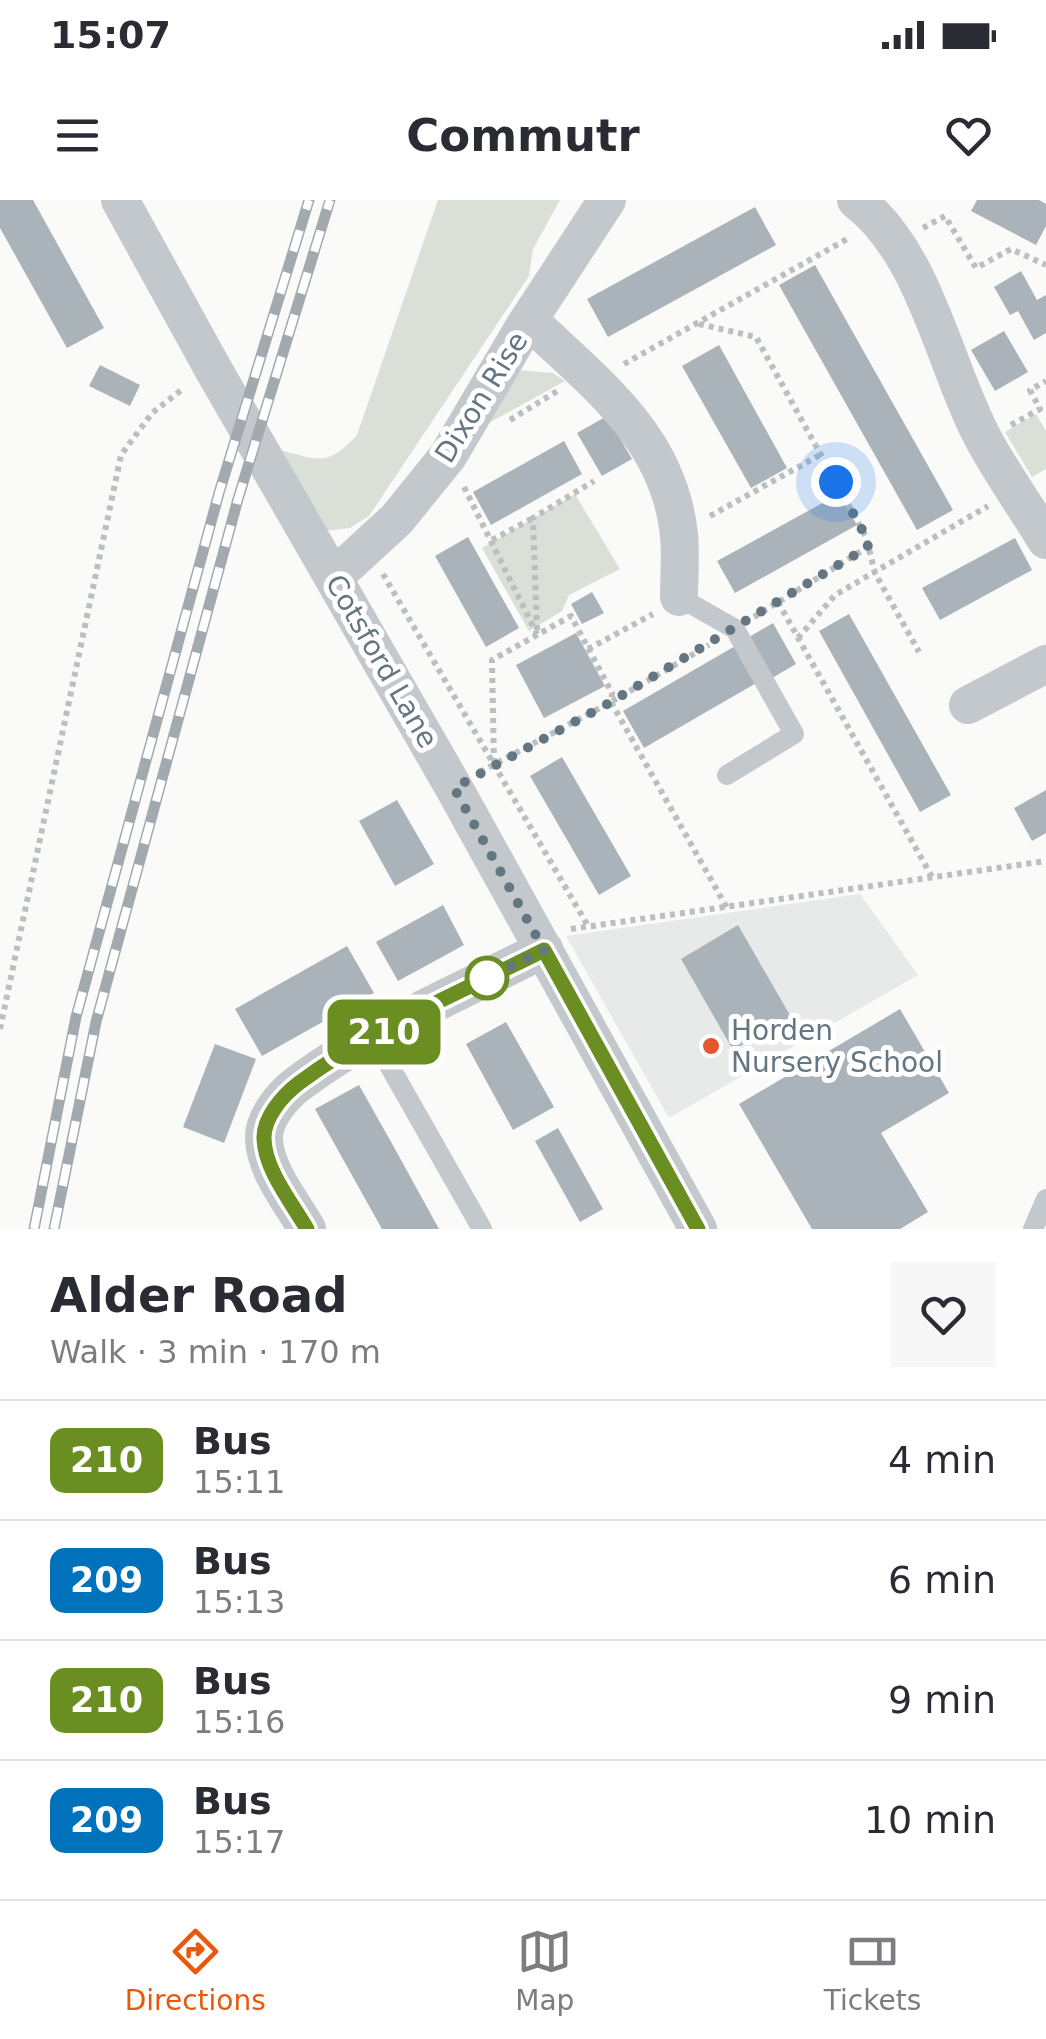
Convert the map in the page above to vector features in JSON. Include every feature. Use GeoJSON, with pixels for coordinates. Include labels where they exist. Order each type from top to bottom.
{"type":"FeatureCollection","features":[{"type":"Feature","properties":{"kind":"street","name":"Cotsford Lane"},"geometry":{"type":"LineString","coordinates":[[120,200],[454,788],[698,1229]]}},
{"type":"Feature","properties":{"kind":"street","name":"Dixon Rise"},"geometry":{"type":"LineString","coordinates":[[334,577],[397,519],[448,456],[607,200]]}},
{"type":"Feature","properties":{"kind":"street"},"geometry":{"type":"LineString","coordinates":[[880,216],[948,352],[984,440],[1046,540]]}},
{"type":"Feature","properties":{"kind":"street"},"geometry":{"type":"LineString","coordinates":[[529,320],[627,415],[651,445],[669,491],[679,534],[679,597]]}},
{"type":"Feature","properties":{"kind":"street"},"geometry":{"type":"LineString","coordinates":[[968,705],[1046,664]]}},
{"type":"Feature","properties":{"kind":"street"},"geometry":{"type":"LineString","coordinates":[[307,1229],[268,1160],[263,1136],[276,1105],[298,1083],[539,942]]}},
{"type":"Feature","properties":{"kind":"lane"},"geometry":{"type":"LineString","coordinates":[[679,597],[735,629],[794,734],[728,775]]}},
{"type":"Feature","properties":{"kind":"lane"},"geometry":{"type":"LineString","coordinates":[[373,1037],[482,1229]]}},
{"type":"Feature","properties":{"kind":"lane"},"geometry":{"type":"LineString","coordinates":[[1033,1229],[1046,1198]]}},
{"type":"Feature","properties":{"kind":"path"},"geometry":{"type":"LineString","coordinates":[[499,426],[699,324],[880,216],[945,216],[976,268],[1011,248],[1046,265]]}},
{"type":"Feature","properties":{"kind":"path"},"geometry":{"type":"LineString","coordinates":[[699,324],[756,336],[866,537],[875,573],[919,652]]}},
{"type":"Feature","properties":{"kind":"path"},"geometry":{"type":"LineString","coordinates":[[984,440],[1040,408],[1030,390],[1046,381]]}},
{"type":"Feature","properties":{"kind":"path"},"geometry":{"type":"LineString","coordinates":[[0,1029],[121,455],[152,413]]}},
{"type":"Feature","properties":{"kind":"path"},"geometry":{"type":"LineString","coordinates":[[679,534],[820,455]]}},
{"type":"Feature","properties":{"kind":"path"},"geometry":{"type":"LineString","coordinates":[[448,456],[537,634]]}},
{"type":"Feature","properties":{"kind":"path"},"geometry":{"type":"LineString","coordinates":[[492,540],[594,481]]}},
{"type":"Feature","properties":{"kind":"path"},"geometry":{"type":"LineString","coordinates":[[798,638],[836,595],[1015,490]]}},
{"type":"Feature","properties":{"kind":"path"},"geometry":{"type":"LineString","coordinates":[[533,518],[537,634]]}},
{"type":"Feature","properties":{"kind":"path"},"geometry":{"type":"LineString","coordinates":[[367,547],[588,926]]}},
{"type":"Feature","properties":{"kind":"path"},"geometry":{"type":"LineString","coordinates":[[454,788],[611,702],[868,547]]}},
{"type":"Feature","properties":{"kind":"path"},"geometry":{"type":"LineString","coordinates":[[588,649],[679,597]]}},
{"type":"Feature","properties":{"kind":"path"},"geometry":{"type":"LineString","coordinates":[[778,602],[932,877]]}},
{"type":"Feature","properties":{"kind":"path"},"geometry":{"type":"LineString","coordinates":[[494,763],[492,660],[571,616],[612,693],[611,702],[727,908]]}},
{"type":"Feature","properties":{"kind":"path"},"geometry":{"type":"LineString","coordinates":[[539,942],[588,926],[1046,860]]}},
{"type":"Feature","properties":{"kind":"shaded area"},"geometry":{"type":"Polygon","coordinates":[[[438,200],[560,200],[533,249],[529,276],[369,516],[350,528],[324,531],[276,449],[302,456],[329,457],[357,435],[438,200]]]}},
{"type":"Feature","properties":{"kind":"shaded area"},"geometry":{"type":"Polygon","coordinates":[[[517,370],[553,373],[565,381],[467,435],[517,370]]]}},
{"type":"Feature","properties":{"kind":"shaded area"},"geometry":{"type":"Polygon","coordinates":[[[1036,414],[1046,431],[1046,469],[1032,477],[1005,432],[1036,414]]]}},
{"type":"Feature","properties":{"kind":"shaded area"},"geometry":{"type":"Polygon","coordinates":[[[575,494],[620,569],[569,595],[562,611],[529,631],[482,548],[575,494]]]}},
{"type":"Feature","properties":{"kind":"shaded area","name":"Horden Nursery School"},"geometry":{"type":"Polygon","coordinates":[[[860,894],[918,975],[669,1118],[566,936],[860,894]]]}},
{"type":"Feature","properties":{"kind":"building"},"geometry":{"type":"Polygon","coordinates":[[[0,200],[33,200],[104,328],[67,348],[0,228],[0,200]]]}},
{"type":"Feature","properties":{"kind":"building"},"geometry":{"type":"Polygon","coordinates":[[[977,200],[1039,200],[1046,204],[1046,226],[1036,245],[971,211],[977,200]]]}},
{"type":"Feature","properties":{"kind":"building"},"geometry":{"type":"Polygon","coordinates":[[[755,207],[776,245],[608,337],[587,299],[755,207]]]}},
{"type":"Feature","properties":{"kind":"building"},"geometry":{"type":"Polygon","coordinates":[[[815,265],[953,510],[917,530],[779,285],[815,265]]]}},
{"type":"Feature","properties":{"kind":"building"},"geometry":{"type":"Polygon","coordinates":[[[1021,271],[1037,300],[1046,295],[1046,333],[1034,340],[1018,311],[1010,315],[994,287],[1021,271]]]}},
{"type":"Feature","properties":{"kind":"building"},"geometry":{"type":"Polygon","coordinates":[[[1004,331],[1028,372],[995,391],[971,350],[1004,331]]]}},
{"type":"Feature","properties":{"kind":"building"},"geometry":{"type":"Polygon","coordinates":[[[719,345],[787,468],[751,488],[682,366],[719,345]]]}},
{"type":"Feature","properties":{"kind":"building"},"geometry":{"type":"Polygon","coordinates":[[[100,365],[140,385],[130,406],[89,386],[100,365]]]}},
{"type":"Feature","properties":{"kind":"building"},"geometry":{"type":"Polygon","coordinates":[[[607,416],[632,459],[602,476],[577,433],[607,416]]]}},
{"type":"Feature","properties":{"kind":"building"},"geometry":{"type":"Polygon","coordinates":[[[564,441],[582,474],[491,525],[473,492],[564,441]]]}},
{"type":"Feature","properties":{"kind":"building"},"geometry":{"type":"Polygon","coordinates":[[[839,494],[857,525],[735,593],[717,561],[839,494]]]}},
{"type":"Feature","properties":{"kind":"building"},"geometry":{"type":"Polygon","coordinates":[[[468,537],[519,628],[486,647],[435,556],[468,537]]]}},
{"type":"Feature","properties":{"kind":"building"},"geometry":{"type":"Polygon","coordinates":[[[1015,538],[1032,570],[940,620],[922,588],[1015,538]]]}},
{"type":"Feature","properties":{"kind":"building"},"geometry":{"type":"Polygon","coordinates":[[[592,592],[604,613],[582,624],[571,604],[592,592]]]}},
{"type":"Feature","properties":{"kind":"building"},"geometry":{"type":"Polygon","coordinates":[[[849,614],[951,795],[920,812],[819,631],[849,614]]]}},
{"type":"Feature","properties":{"kind":"building"},"geometry":{"type":"Polygon","coordinates":[[[773,623],[796,664],[772,678],[749,637],[773,623]]]}},
{"type":"Feature","properties":{"kind":"building"},"geometry":{"type":"Polygon","coordinates":[[[576,633],[605,686],[544,718],[516,665],[576,633]]]}},
{"type":"Feature","properties":{"kind":"building"},"geometry":{"type":"Polygon","coordinates":[[[737,645],[758,682],[644,748],[623,711],[737,645]]]}},
{"type":"Feature","properties":{"kind":"building"},"geometry":{"type":"Polygon","coordinates":[[[562,757],[631,876],[599,895],[530,776],[562,757]]]}},
{"type":"Feature","properties":{"kind":"building"},"geometry":{"type":"Polygon","coordinates":[[[1046,790],[1046,833],[1032,841],[1014,808],[1046,790]]]}},
{"type":"Feature","properties":{"kind":"building"},"geometry":{"type":"Polygon","coordinates":[[[397,800],[434,864],[395,886],[359,821],[397,800]]]}},
{"type":"Feature","properties":{"kind":"building"},"geometry":{"type":"Polygon","coordinates":[[[443,905],[464,945],[398,981],[376,942],[443,905]]]}},
{"type":"Feature","properties":{"kind":"building"},"geometry":{"type":"Polygon","coordinates":[[[738,925],[791,1017],[733,1050],[681,959],[738,925]]]}},
{"type":"Feature","properties":{"kind":"building"},"geometry":{"type":"Polygon","coordinates":[[[347,946],[374,993],[262,1056],[235,1009],[347,946]]]}},
{"type":"Feature","properties":{"kind":"building"},"geometry":{"type":"Polygon","coordinates":[[[900,1009],[949,1093],[881,1133],[928,1212],[900,1229],[812,1229],[739,1104],[900,1009]]]}},
{"type":"Feature","properties":{"kind":"building"},"geometry":{"type":"Polygon","coordinates":[[[506,1022],[554,1107],[513,1130],[466,1044],[506,1022]]]}},
{"type":"Feature","properties":{"kind":"building"},"geometry":{"type":"Polygon","coordinates":[[[215,1044],[256,1059],[224,1143],[183,1127],[215,1044]]]}},
{"type":"Feature","properties":{"kind":"building"},"geometry":{"type":"Polygon","coordinates":[[[359,1085],[439,1229],[382,1229],[315,1109],[359,1085]]]}},
{"type":"Feature","properties":{"kind":"building"},"geometry":{"type":"Polygon","coordinates":[[[558,1128],[603,1209],[580,1222],[535,1141],[558,1128]]]}},
{"type":"Feature","properties":{"kind":"railway"},"geometry":{"type":"LineString","coordinates":[[34,1229],[76,1017],[219,493],[309,200]]}},
{"type":"Feature","properties":{"kind":"railway"},"geometry":{"type":"LineString","coordinates":[[54,1229],[96,1022],[238,499],[330,200]]}},
{"type":"Feature","properties":{"kind":"bus line","name":"210"},"geometry":{"type":"LineString","coordinates":[[307,1229],[268,1160],[263,1136],[276,1105],[298,1083],[373,1037],[544,950],[698,1229]]}},
{"type":"Feature","properties":{"kind":"place","name":"Horden Nursery School"},"geometry":{"type":"Point","coordinates":[711,1046]}},
{"type":"Feature","properties":{"kind":"route"},"geometry":{"type":"LineString","coordinates":[[487,978],[475,984],[544,950],[454,788],[611,702],[868,547],[836,482]]}}]}
